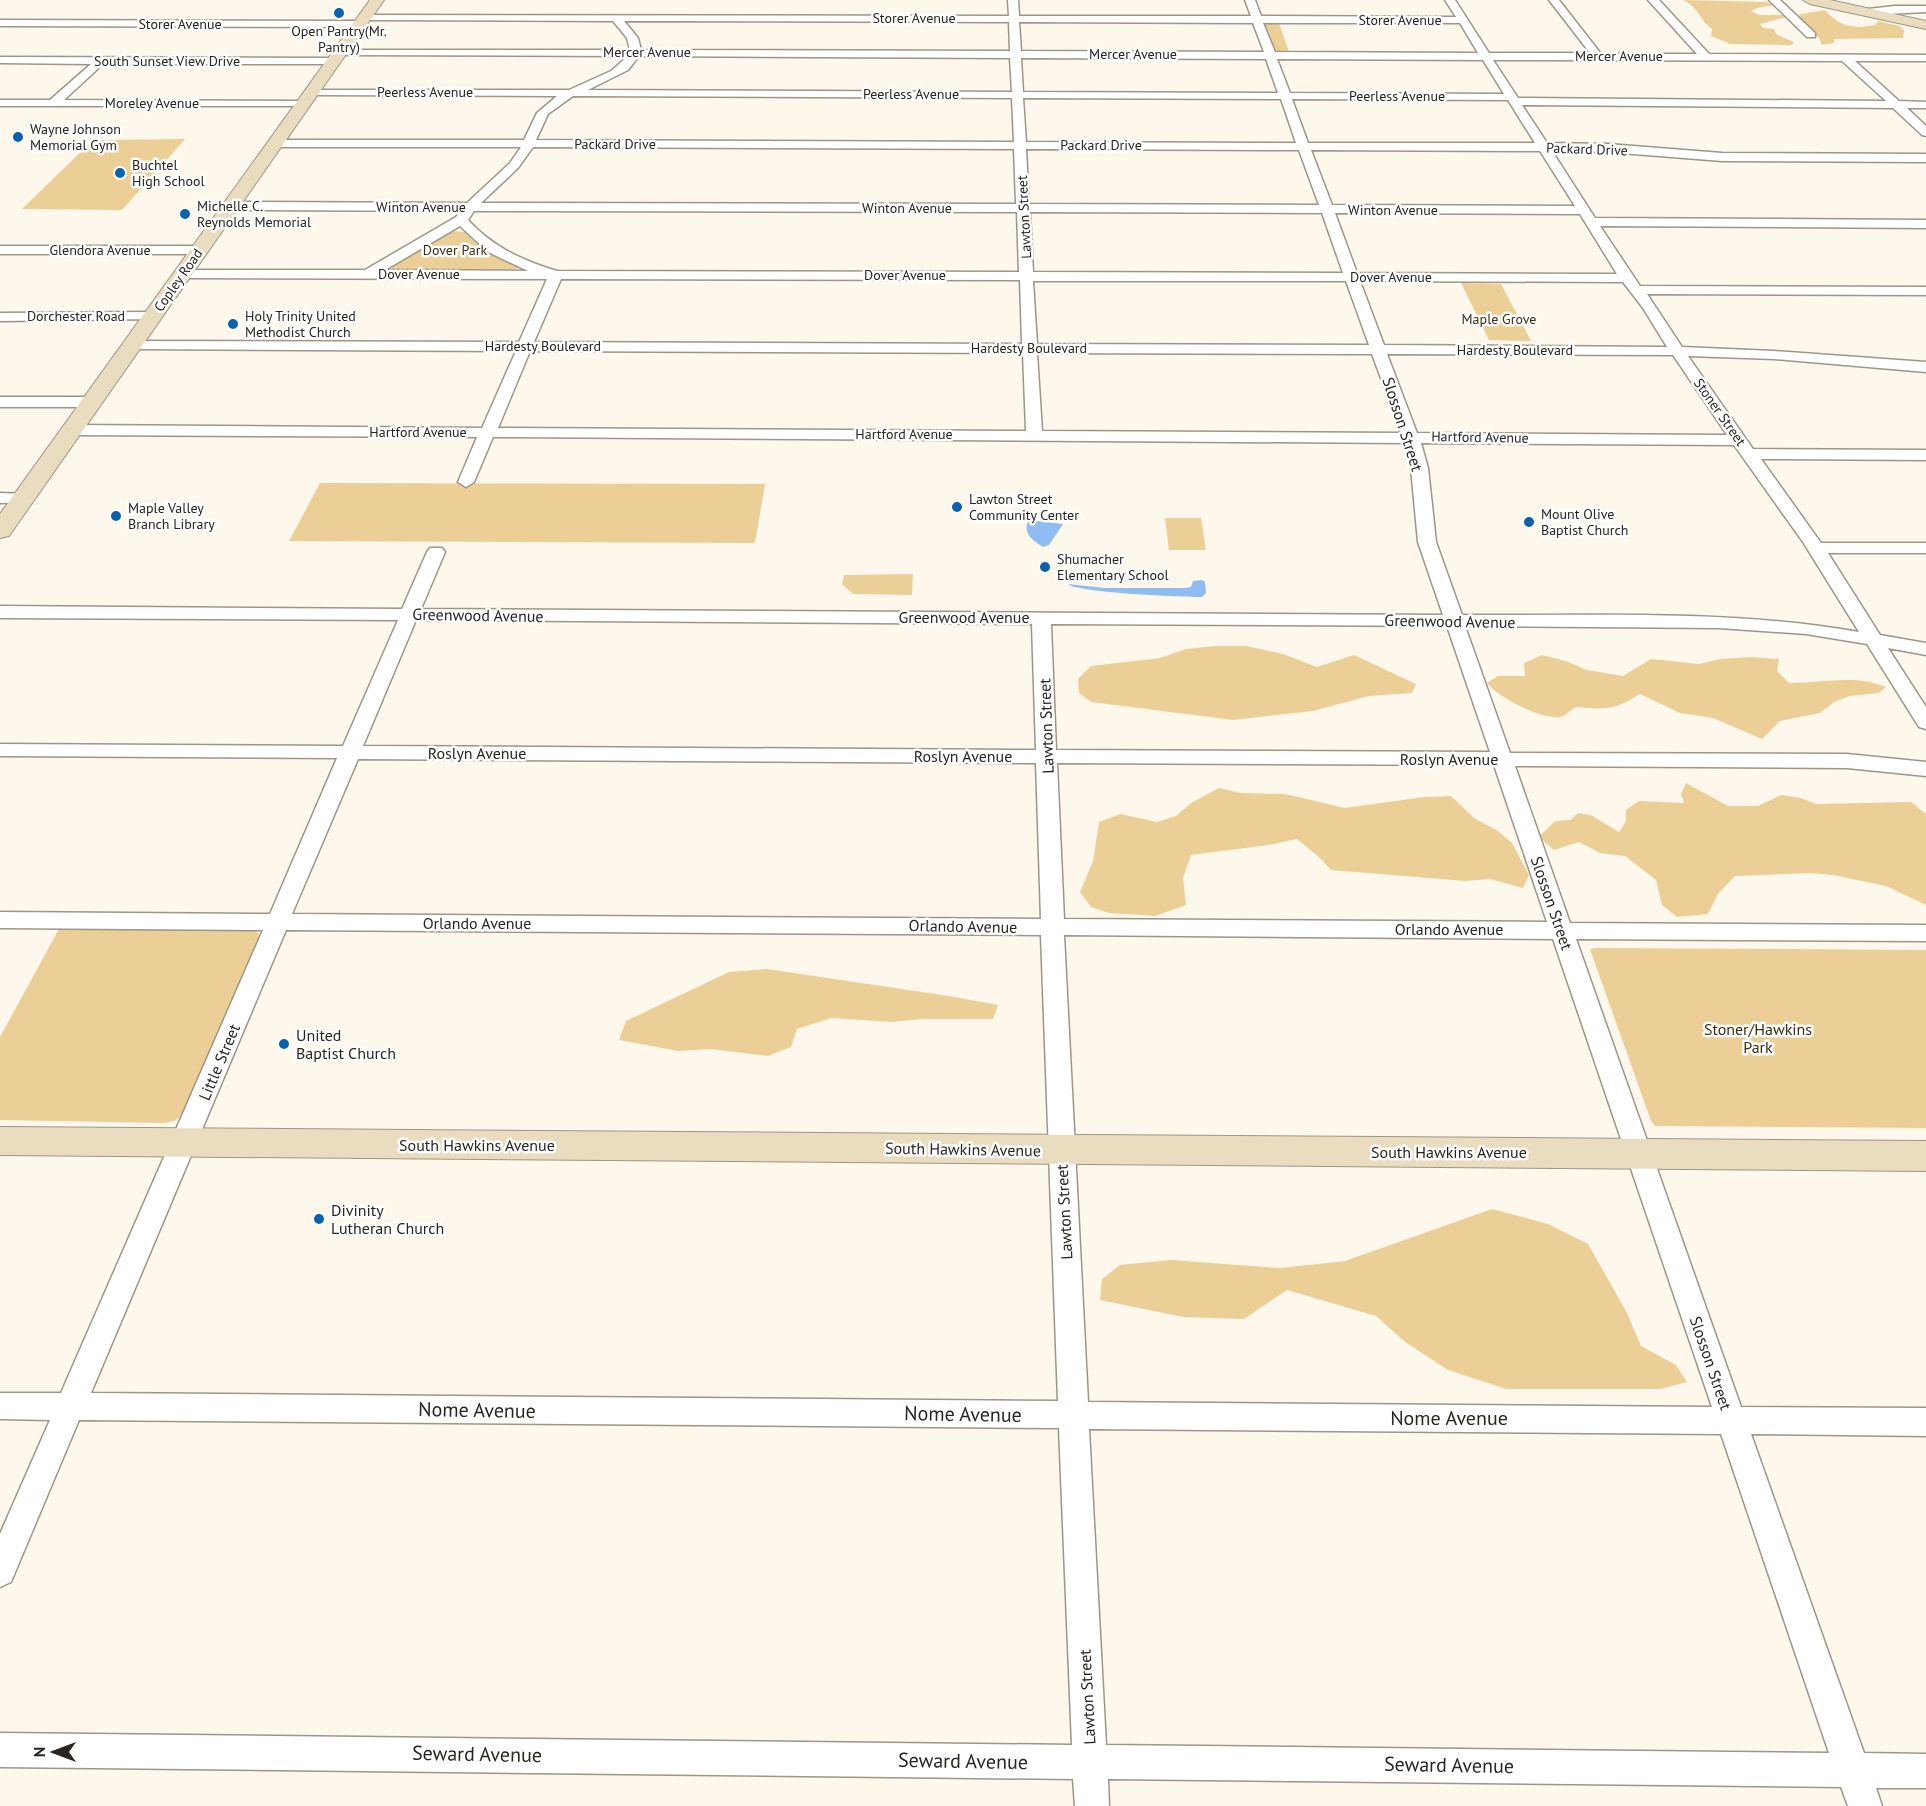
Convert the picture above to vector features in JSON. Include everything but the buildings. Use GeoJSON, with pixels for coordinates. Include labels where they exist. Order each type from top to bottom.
{"type":"FeatureCollection","features":[{"type":"Feature","properties":{"kind":"main road","name":"Copley Road"},"geometry":{"type":"LineString","coordinates":[[0,531],[377,0]]}},
{"type":"Feature","properties":{"kind":"main road"},"geometry":{"type":"LineString","coordinates":[[1810,0],[1926,25]]}},
{"type":"Feature","properties":{"kind":"main road","name":"South Hawkins Avenue"},"geometry":{"type":"LineString","coordinates":[[0,1141],[1926,1156]]}},
{"type":"Feature","properties":{"kind":"street","name":"Lawton Street"},"geometry":{"type":"LineString","coordinates":[[1013,0],[1034,435]]}},
{"type":"Feature","properties":{"kind":"street","name":"Stoner Street"},"geometry":{"type":"LineString","coordinates":[[1450,0],[1586,216],[1737,440],[1750,454],[1815,548],[1926,723]]}},
{"type":"Feature","properties":{"kind":"street"},"geometry":{"type":"LineString","coordinates":[[1554,0],[1596,56]]}},
{"type":"Feature","properties":{"kind":"street"},"geometry":{"type":"LineString","coordinates":[[1653,0],[1706,57]]}},
{"type":"Feature","properties":{"kind":"street"},"geometry":{"type":"LineString","coordinates":[[1774,0],[1811,35]]}},
{"type":"Feature","properties":{"kind":"street"},"geometry":{"type":"LineString","coordinates":[[1869,12],[1926,9]]}},
{"type":"Feature","properties":{"kind":"street","name":"Storer Avenue"},"geometry":{"type":"LineString","coordinates":[[0,23],[616,18],[666,12],[1015,18],[1254,10],[1283,20],[1462,20]]}},
{"type":"Feature","properties":{"kind":"street","name":"Slosson Street"},"geometry":{"type":"LineString","coordinates":[[1254,10],[1410,436],[1421,474],[1422,519],[1427,542],[1864,1806]]}},
{"type":"Feature","properties":{"kind":"street"},"geometry":{"type":"LineString","coordinates":[[368,274],[461,220],[469,207],[520,158],[530,144],[541,116],[571,93],[614,74],[629,62],[636,52],[633,39],[616,18]]}},
{"type":"Feature","properties":{"kind":"street"},"geometry":{"type":"LineString","coordinates":[[1283,20],[1293,44]]}},
{"type":"Feature","properties":{"kind":"street","name":"Mercer Avenue"},"geometry":{"type":"LineString","coordinates":[[337,56],[636,52],[1270,55],[1293,44],[1485,55],[1926,58]]}},
{"type":"Feature","properties":{"kind":"street","name":"South Sunset View Drive"},"geometry":{"type":"LineString","coordinates":[[0,60],[337,56]]}},
{"type":"Feature","properties":{"kind":"street"},"geometry":{"type":"LineString","coordinates":[[1845,58],[1926,132]]}},
{"type":"Feature","properties":{"kind":"street"},"geometry":{"type":"LineString","coordinates":[[53,103],[101,60]]}},
{"type":"Feature","properties":{"kind":"street","name":"Peerless Avenue"},"geometry":{"type":"LineString","coordinates":[[308,97],[571,93],[1286,96],[1926,105]]}},
{"type":"Feature","properties":{"kind":"street","name":"Moreley Avenue"},"geometry":{"type":"LineString","coordinates":[[0,103],[308,97]]}},
{"type":"Feature","properties":{"kind":"street","name":"Packard Drive"},"geometry":{"type":"LineString","coordinates":[[276,143],[1543,147],[1608,148],[1722,157],[1926,158]]}},
{"type":"Feature","properties":{"kind":"street","name":"Winton Avenue"},"geometry":{"type":"LineString","coordinates":[[231,206],[1327,210],[1926,224]]}},
{"type":"Feature","properties":{"kind":"street"},"geometry":{"type":"LineString","coordinates":[[461,220],[476,238],[498,254],[519,264],[556,274],[466,482]]}},
{"type":"Feature","properties":{"kind":"street","name":"Glendora Avenue"},"geometry":{"type":"LineString","coordinates":[[0,250],[199,250]]}},
{"type":"Feature","properties":{"kind":"street","name":"Dover Avenue"},"geometry":{"type":"LineString","coordinates":[[184,274],[1352,277],[1926,291]]}},
{"type":"Feature","properties":{"kind":"street","name":"Dorchester Road"},"geometry":{"type":"LineString","coordinates":[[0,316],[153,316]]}},
{"type":"Feature","properties":{"kind":"street","name":"Hardesty Boulevard"},"geometry":{"type":"LineString","coordinates":[[132,345],[1677,351],[1774,355],[1926,367]]}},
{"type":"Feature","properties":{"kind":"street"},"geometry":{"type":"LineString","coordinates":[[0,402],[91,402]]}},
{"type":"Feature","properties":{"kind":"street","name":"Hartford Avenue"},"geometry":{"type":"LineString","coordinates":[[71,430],[1410,436],[1737,440]]}},
{"type":"Feature","properties":{"kind":"street"},"geometry":{"type":"LineString","coordinates":[[1750,454],[1926,455]]}},
{"type":"Feature","properties":{"kind":"street"},"geometry":{"type":"LineString","coordinates":[[0,498],[23,498]]}},
{"type":"Feature","properties":{"kind":"street"},"geometry":{"type":"LineString","coordinates":[[1815,548],[1926,548]]}},
{"type":"Feature","properties":{"kind":"street","name":"Little Street"},"geometry":{"type":"LineString","coordinates":[[0,1571],[436,552]]}},
{"type":"Feature","properties":{"kind":"street","name":"Greenwood Avenue"},"geometry":{"type":"LineString","coordinates":[[0,612],[1041,617],[1768,624],[1926,649]]}},
{"type":"Feature","properties":{"kind":"street","name":"Lawton Street"},"geometry":{"type":"LineString","coordinates":[[1041,617],[1061,1150],[1092,1806]]}},
{"type":"Feature","properties":{"kind":"street","name":"Roslyn Avenue"},"geometry":{"type":"LineString","coordinates":[[0,750],[1847,761],[1926,770]]}},
{"type":"Feature","properties":{"kind":"street","name":"Orlando Avenue"},"geometry":{"type":"LineString","coordinates":[[0,920],[1926,933]]}},
{"type":"Feature","properties":{"kind":"street","name":"Nome Avenue"},"geometry":{"type":"LineString","coordinates":[[0,1406],[1926,1422]]}},
{"type":"Feature","properties":{"kind":"street","name":"Seward Avenue"},"geometry":{"type":"LineString","coordinates":[[0,1750],[1926,1771]]}},
{"type":"Feature","properties":{"kind":"green space"},"geometry":{"type":"Polygon","coordinates":[[[1682,0],[1767,2],[1774,5],[1751,11],[1759,15],[1787,17],[1760,24],[1763,28],[1774,29],[1776,34],[1794,42],[1792,45],[1730,44],[1711,36],[1712,29],[1692,5],[1682,0]]]}},
{"type":"Feature","properties":{"kind":"green space"},"geometry":{"type":"Polygon","coordinates":[[[1825,10],[1836,20],[1847,25],[1875,25],[1878,21],[1900,26],[1904,30],[1903,38],[1834,39],[1834,43],[1822,45],[1819,38],[1796,18],[1801,14],[1825,10]]]}},
{"type":"Feature","properties":{"kind":"green space"},"geometry":{"type":"Polygon","coordinates":[[[1263,23],[1279,23],[1289,52],[1275,52],[1263,23]]]}},
{"type":"Feature","properties":{"kind":"green space"},"geometry":{"type":"Polygon","coordinates":[[[185,139],[122,210],[22,209],[93,140],[185,139]]]}},
{"type":"Feature","properties":{"kind":"green space","name":"Dover Park"},"geometry":{"type":"Polygon","coordinates":[[[455,231],[465,232],[483,250],[518,269],[392,269],[391,266],[455,231]]]}},
{"type":"Feature","properties":{"kind":"green space","name":"Maple Grove"},"geometry":{"type":"Polygon","coordinates":[[[1461,283],[1501,284],[1531,341],[1489,340],[1461,283]]]}},
{"type":"Feature","properties":{"kind":"green space"},"geometry":{"type":"Polygon","coordinates":[[[320,483],[765,484],[755,543],[289,541],[320,483]]]}},
{"type":"Feature","properties":{"kind":"green space"},"geometry":{"type":"Polygon","coordinates":[[[1165,518],[1201,518],[1206,550],[1169,550],[1165,518]]]}},
{"type":"Feature","properties":{"kind":"green space"},"geometry":{"type":"Polygon","coordinates":[[[913,574],[912,595],[853,594],[842,584],[844,575],[913,574]]]}},
{"type":"Feature","properties":{"kind":"green space"},"geometry":{"type":"Polygon","coordinates":[[[1246,646],[1283,654],[1317,667],[1354,655],[1416,684],[1412,693],[1369,696],[1313,711],[1233,720],[1091,702],[1079,693],[1078,679],[1091,666],[1160,658],[1186,649],[1246,646]]]}},
{"type":"Feature","properties":{"kind":"green space"},"geometry":{"type":"Polygon","coordinates":[[[1542,655],[1566,661],[1587,670],[1623,676],[1651,659],[1699,664],[1720,659],[1750,657],[1779,659],[1777,671],[1789,683],[1850,680],[1886,687],[1879,693],[1850,696],[1834,702],[1820,713],[1780,721],[1762,739],[1713,718],[1680,713],[1640,694],[1610,708],[1576,707],[1560,717],[1542,715],[1500,695],[1487,683],[1498,676],[1525,676],[1524,663],[1542,655]]]}},
{"type":"Feature","properties":{"kind":"green space"},"geometry":{"type":"Polygon","coordinates":[[[1686,783],[1728,806],[1758,806],[1781,795],[1801,798],[1816,804],[1911,802],[1926,814],[1926,905],[1886,886],[1833,875],[1810,873],[1735,876],[1718,894],[1708,914],[1677,917],[1662,905],[1656,880],[1625,856],[1600,853],[1579,842],[1554,850],[1539,837],[1555,821],[1570,820],[1578,813],[1591,815],[1619,832],[1626,821],[1626,810],[1639,801],[1684,803],[1681,794],[1686,783]]]}},
{"type":"Feature","properties":{"kind":"green space"},"geometry":{"type":"Polygon","coordinates":[[[1219,788],[1241,793],[1285,794],[1345,808],[1424,797],[1451,796],[1474,818],[1498,831],[1512,843],[1529,875],[1523,888],[1490,879],[1465,881],[1331,870],[1297,839],[1191,855],[1183,878],[1186,905],[1155,916],[1109,913],[1091,907],[1080,892],[1093,861],[1099,822],[1120,814],[1157,822],[1176,816],[1191,803],[1219,788]]]}},
{"type":"Feature","properties":{"kind":"green space"},"geometry":{"type":"Polygon","coordinates":[[[255,928],[261,938],[183,1115],[174,1121],[164,1123],[0,1120],[0,1037],[59,929],[255,928]]]}},
{"type":"Feature","properties":{"kind":"green space","name":"Stoner/Hawkins Park"},"geometry":{"type":"Polygon","coordinates":[[[1590,949],[1926,950],[1926,1128],[1655,1126],[1651,1121],[1590,949]]]}},
{"type":"Feature","properties":{"kind":"green space"},"geometry":{"type":"Polygon","coordinates":[[[767,969],[998,1005],[993,1019],[922,1019],[893,1022],[831,1018],[797,1029],[791,1047],[768,1056],[711,1049],[678,1051],[619,1040],[626,1021],[729,972],[767,969]]]}},
{"type":"Feature","properties":{"kind":"green space"},"geometry":{"type":"Polygon","coordinates":[[[1492,1209],[1548,1224],[1588,1244],[1627,1313],[1641,1346],[1676,1365],[1687,1382],[1660,1389],[1506,1389],[1448,1370],[1405,1342],[1376,1316],[1287,1290],[1244,1319],[1183,1317],[1100,1300],[1102,1279],[1120,1265],[1171,1260],[1280,1268],[1345,1261],[1492,1209]]]}},
{"type":"Feature","properties":{"kind":"water"},"geometry":{"type":"Polygon","coordinates":[[[1028,520],[1063,524],[1049,545],[1043,547],[1028,533],[1028,520]]]}},
{"type":"Feature","properties":{"kind":"water"},"geometry":{"type":"Polygon","coordinates":[[[1193,581],[1205,582],[1206,593],[1202,597],[1110,592],[1068,584],[1105,588],[1184,588],[1191,587],[1193,581]]]}},
{"type":"Feature","properties":{"kind":"place","name":"Open Pantry(Mr. Pantry)"},"geometry":{"type":"Point","coordinates":[339,13]}},
{"type":"Feature","properties":{"kind":"place","name":"Wayne Johnson Memorial Gym"},"geometry":{"type":"Point","coordinates":[18,137]}},
{"type":"Feature","properties":{"kind":"place","name":"Buchtel High School"},"geometry":{"type":"Point","coordinates":[120,173]}},
{"type":"Feature","properties":{"kind":"place","name":"Michelle C. Reynolds Memorial"},"geometry":{"type":"Point","coordinates":[185,214]}},
{"type":"Feature","properties":{"kind":"place","name":"Holy Trinity United Methodist Church"},"geometry":{"type":"Point","coordinates":[233,324]}},
{"type":"Feature","properties":{"kind":"place","name":"Lawton Street Community Center"},"geometry":{"type":"Point","coordinates":[957,507]}},
{"type":"Feature","properties":{"kind":"place","name":"Maple Valley Branch Library"},"geometry":{"type":"Point","coordinates":[116,516]}},
{"type":"Feature","properties":{"kind":"place","name":"Mount Olive Baptist Church"},"geometry":{"type":"Point","coordinates":[1529,522]}},
{"type":"Feature","properties":{"kind":"place","name":"Shumacher Elementary School"},"geometry":{"type":"Point","coordinates":[1045,567]}},
{"type":"Feature","properties":{"kind":"place","name":"United Baptist Church"},"geometry":{"type":"Point","coordinates":[284,1044]}},
{"type":"Feature","properties":{"kind":"place","name":"Divinity Lutheran Church"},"geometry":{"type":"Point","coordinates":[319,1219]}}]}
